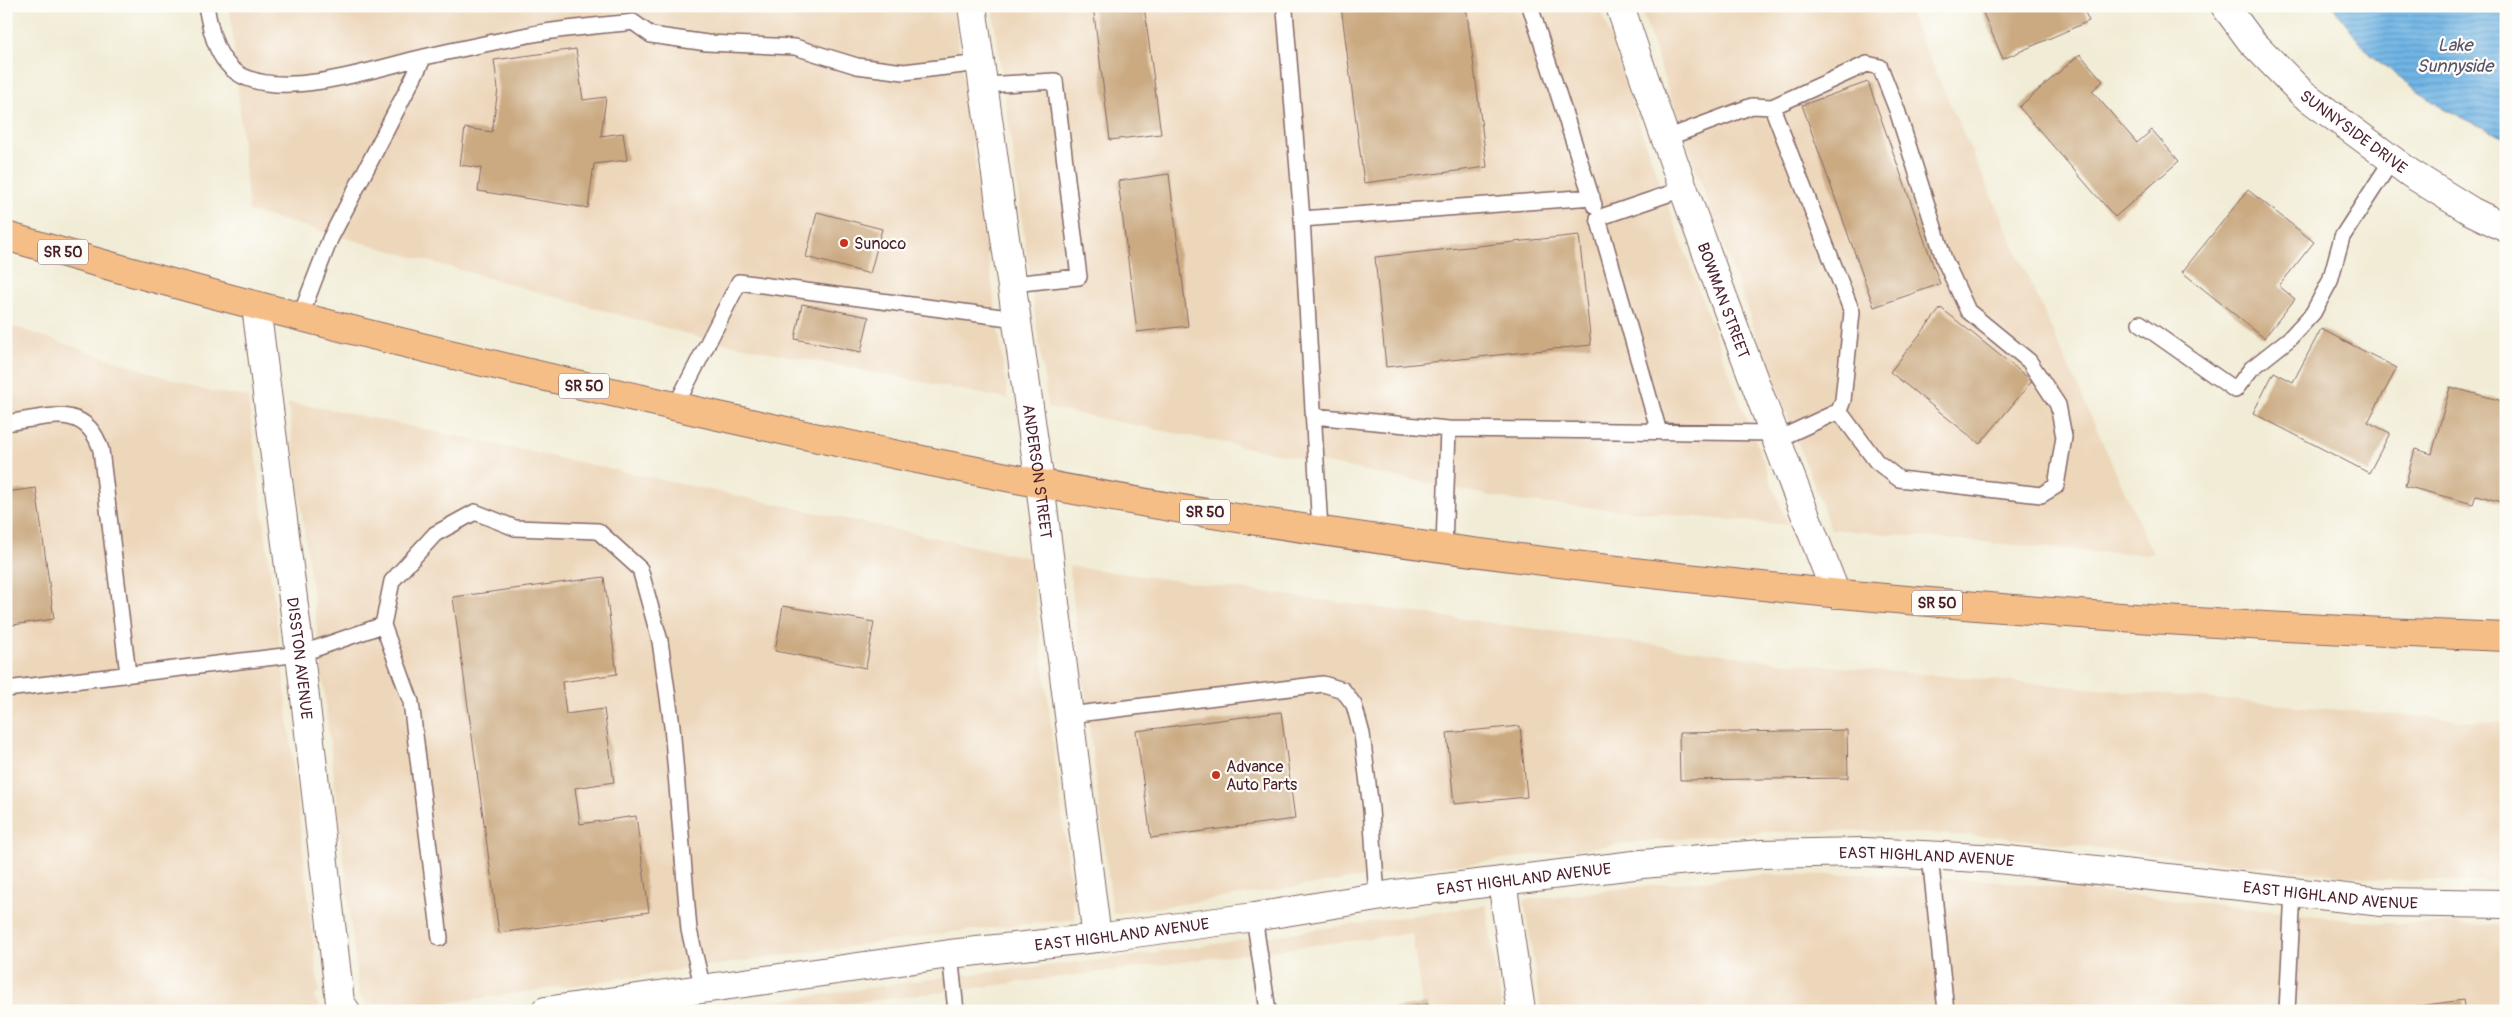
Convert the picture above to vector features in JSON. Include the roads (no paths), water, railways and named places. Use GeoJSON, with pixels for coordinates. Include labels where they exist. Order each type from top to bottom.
{"type":"FeatureCollection","features":[{"type":"Feature","properties":{"kind":"highway","name":"SR 50"},"geometry":{"type":"LineString","coordinates":[[6,236],[256,306],[454,355],[838,444],[1040,484],[1320,530],[1632,572],[1836,594],[2209,624],[2506,637]]}},
{"type":"Feature","properties":{"kind":"street","name":"ANDERSON STREET"},"geometry":{"type":"LineString","coordinates":[[972,6],[1040,484],[1097,938]]}},
{"type":"Feature","properties":{"kind":"street","name":"BOWMAN STREET"},"geometry":{"type":"LineString","coordinates":[[1620,6],[1664,139],[1775,437],[1836,594]]}},
{"type":"Feature","properties":{"kind":"street","name":"SUNNYSIDE DRIVE"},"geometry":{"type":"LineString","coordinates":[[2225,6],[2251,41],[2302,93],[2392,160],[2471,211],[2506,228]]}},
{"type":"Feature","properties":{"kind":"street","name":"DISSTON AVENUE"},"geometry":{"type":"LineString","coordinates":[[256,306],[300,654],[340,1002],[346,1011]]}},
{"type":"Feature","properties":{"kind":"street","name":"EAST HIGHLAND AVENUE"},"geometry":{"type":"LineString","coordinates":[[545,1011],[950,954],[1097,938],[1254,917],[1377,897],[1642,864],[1762,854],[1865,852],[1999,859],[2382,902],[2506,904]]}},
{"type":"Feature","properties":{"kind":"street"},"geometry":{"type":"LineString","coordinates":[[1502,881],[1521,1011]]}},
{"type":"Feature","properties":{"kind":"lane"},"geometry":{"type":"LineString","coordinates":[[206,6],[217,52],[245,78],[269,85],[349,77],[424,57],[531,34],[633,22],[651,35],[707,42],[795,47],[857,66],[904,72],[982,74],[1055,81],[1079,277],[1012,284]]}},
{"type":"Feature","properties":{"kind":"lane"},"geometry":{"type":"LineString","coordinates":[[1530,6],[1592,197],[1659,432]]}},
{"type":"Feature","properties":{"kind":"lane"},"geometry":{"type":"LineString","coordinates":[[1285,11],[1302,219],[1320,530]]}},
{"type":"Feature","properties":{"kind":"lane"},"geometry":{"type":"LineString","coordinates":[[300,317],[330,239],[424,57]]}},
{"type":"Feature","properties":{"kind":"lane"},"geometry":{"type":"LineString","coordinates":[[1664,139],[1752,106],[1772,107],[1867,64],[1880,67],[1898,110],[1944,259],[1968,311],[2029,362],[2058,405],[2064,437],[2056,486],[2041,495],[1899,479],[1876,461],[1839,411]]}},
{"type":"Feature","properties":{"kind":"lane"},"geometry":{"type":"LineString","coordinates":[[1313,416],[1448,429],[1659,432],[1775,437],[1839,411],[1843,400],[1852,312],[1772,107]]}},
{"type":"Feature","properties":{"kind":"lane"},"geometry":{"type":"LineString","coordinates":[[2140,323],[2236,390],[2251,369],[2289,339],[2313,313],[2330,281],[2342,237],[2392,160]]}},
{"type":"Feature","properties":{"kind":"lane"},"geometry":{"type":"LineString","coordinates":[[1598,218],[1683,189]]}},
{"type":"Feature","properties":{"kind":"lane"},"geometry":{"type":"LineString","coordinates":[[1302,219],[1592,197]]}},
{"type":"Feature","properties":{"kind":"lane"},"geometry":{"type":"LineString","coordinates":[[675,406],[739,282],[1016,319]]}},
{"type":"Feature","properties":{"kind":"lane"},"geometry":{"type":"LineString","coordinates":[[6,423],[60,416],[81,419],[96,433],[101,450],[128,674]]}},
{"type":"Feature","properties":{"kind":"lane"},"geometry":{"type":"LineString","coordinates":[[1444,548],[1448,429]]}},
{"type":"Feature","properties":{"kind":"lane"},"geometry":{"type":"LineString","coordinates":[[440,938],[411,702],[383,625],[392,581],[435,534],[475,512],[515,528],[598,530],[640,569],[663,660],[672,726],[689,930],[703,988]]}},
{"type":"Feature","properties":{"kind":"lane"},"geometry":{"type":"LineString","coordinates":[[6,688],[300,654],[383,625]]}},
{"type":"Feature","properties":{"kind":"lane"},"geometry":{"type":"LineString","coordinates":[[1069,715],[1323,684],[1343,690],[1354,705],[1362,734],[1371,809],[1377,897]]}},
{"type":"Feature","properties":{"kind":"lane"},"geometry":{"type":"LineString","coordinates":[[1930,856],[1946,1011]]}},
{"type":"Feature","properties":{"kind":"lane"},"geometry":{"type":"LineString","coordinates":[[2287,1011],[2293,892]]}},
{"type":"Feature","properties":{"kind":"lane"},"geometry":{"type":"LineString","coordinates":[[1254,917],[1268,1011]]}},
{"type":"Feature","properties":{"kind":"lane"},"geometry":{"type":"LineString","coordinates":[[950,954],[956,1011]]}},
{"type":"Feature","properties":{"kind":"water","name":"Lake Sunnyside"},"geometry":{"type":"Polygon","coordinates":[[[2333,6],[2506,6],[2506,139],[2439,106],[2370,55],[2333,6]]]}},
{"type":"Feature","properties":{"kind":"place","name":"Sunoco"},"geometry":{"type":"Point","coordinates":[844,243]}},
{"type":"Feature","properties":{"kind":"place","name":"Advance Auto Parts"},"geometry":{"type":"Point","coordinates":[1216,775]}}]}
